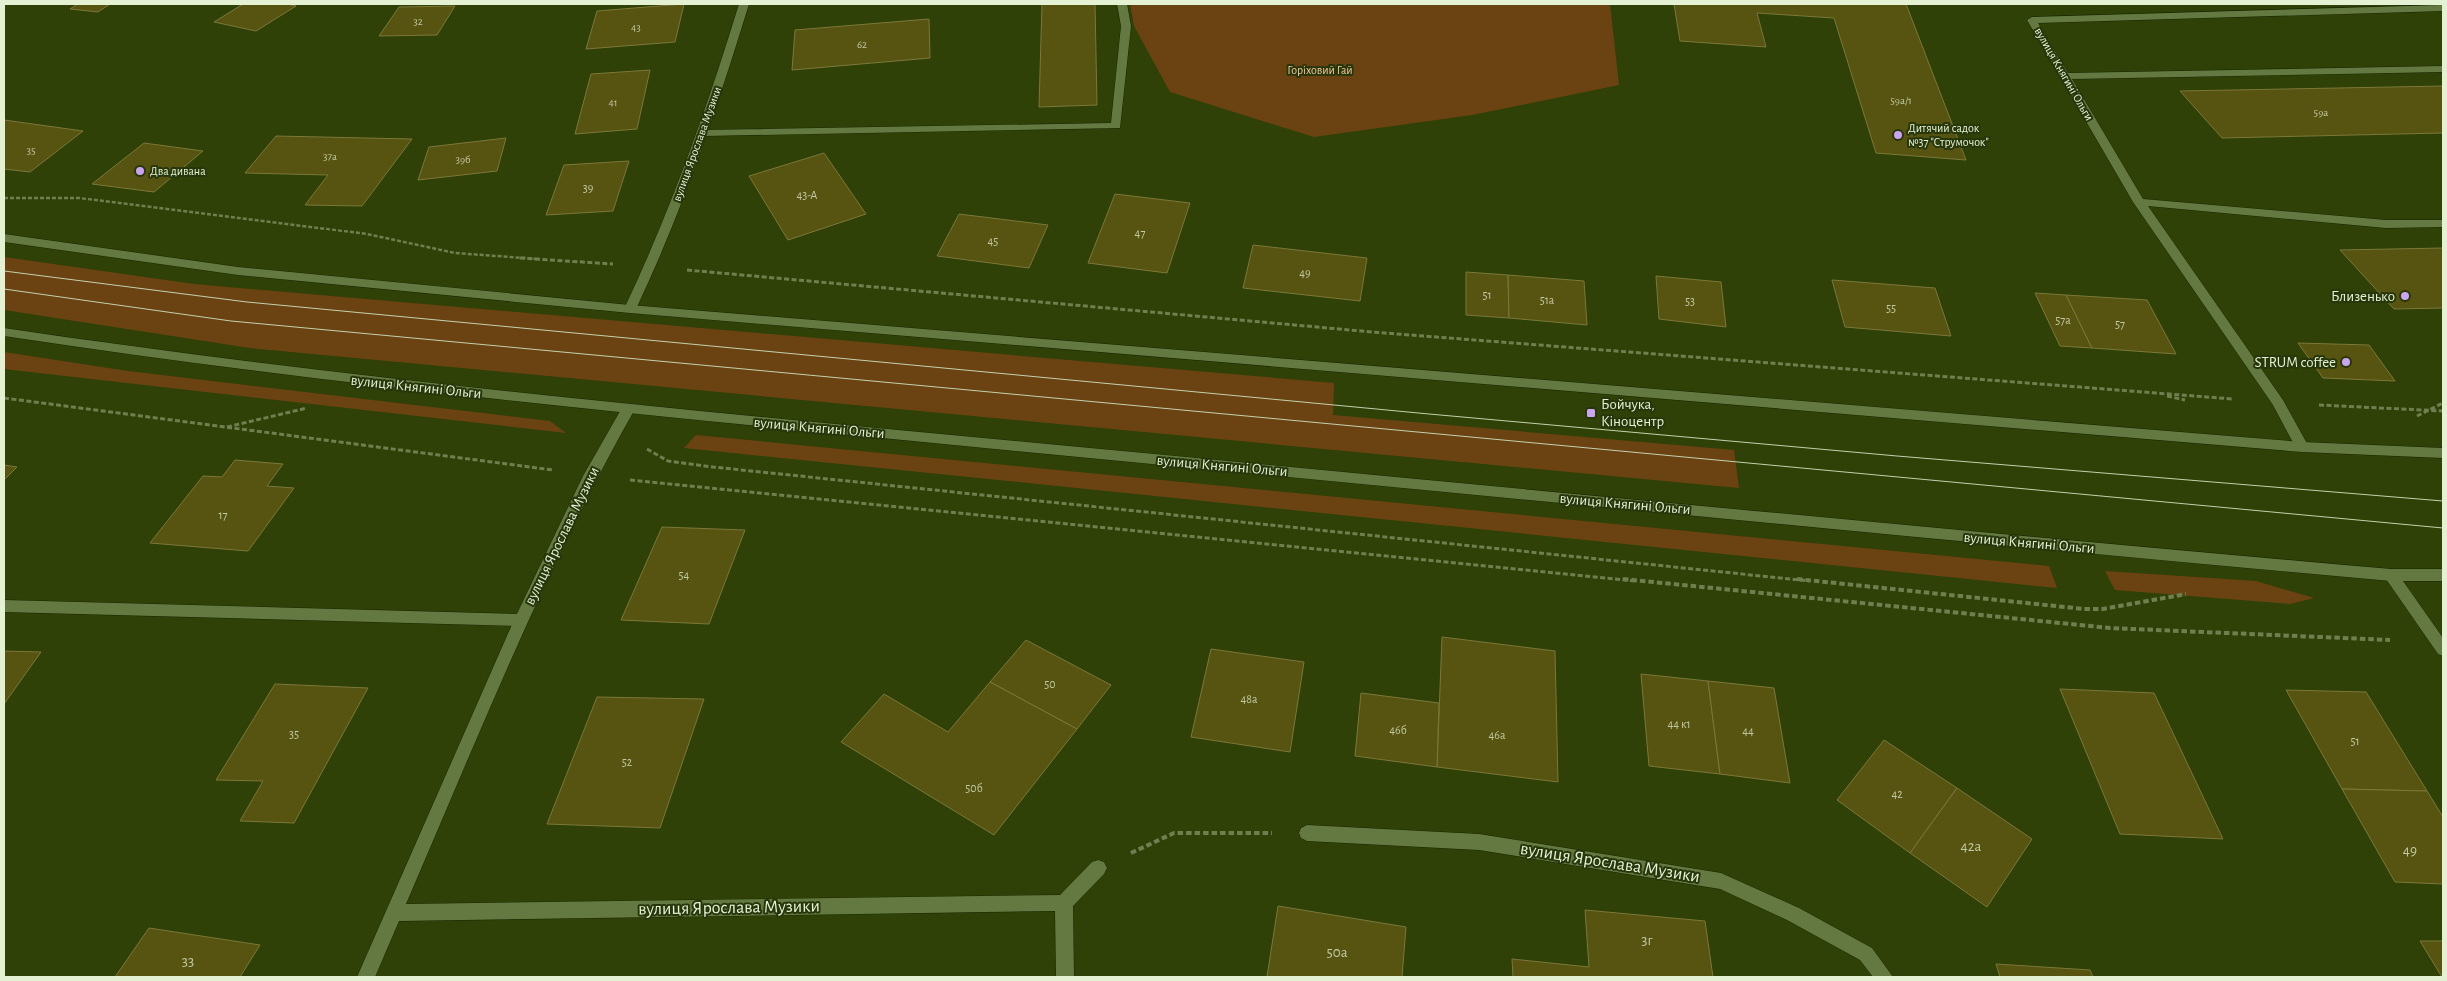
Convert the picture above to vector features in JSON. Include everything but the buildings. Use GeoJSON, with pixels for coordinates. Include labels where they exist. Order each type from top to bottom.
{"type":"FeatureCollection","features":[{"type":"Feature","properties":{"kind":"main road","name":"вулиця Ярослава Музики"},"geometry":{"type":"LineString","coordinates":[[630,309],[651,267],[704,133],[744,4]]}},
{"type":"Feature","properties":{"kind":"main road"},"geometry":{"type":"LineString","coordinates":[[704,133],[1116,126],[1126,26],[1122,4]]}},
{"type":"Feature","properties":{"kind":"main road","name":"вулиця Княгині Ольги"},"geometry":{"type":"LineString","coordinates":[[2302,447],[2278,403],[2139,202],[2032,20],[2443,8]]}},
{"type":"Feature","properties":{"kind":"main road"},"geometry":{"type":"LineString","coordinates":[[2065,76],[2443,69]]}},
{"type":"Feature","properties":{"kind":"main road"},"geometry":{"type":"LineString","coordinates":[[2139,202],[2386,224],[2443,223]]}},
{"type":"Feature","properties":{"kind":"main road"},"geometry":{"type":"LineString","coordinates":[[4,238],[238,271],[630,309],[2302,447],[2443,454]]}},
{"type":"Feature","properties":{"kind":"main road","name":"вулиця Княгині Ольги"},"geometry":{"type":"LineString","coordinates":[[4,332],[150,355],[351,380],[628,409],[2079,548],[2391,575],[2443,575]]}},
{"type":"Feature","properties":{"kind":"main road","name":"вулиця Ярослава Музики"},"geometry":{"type":"LineString","coordinates":[[366,977],[521,620],[590,476],[628,409]]}},
{"type":"Feature","properties":{"kind":"main road"},"geometry":{"type":"LineString","coordinates":[[2391,575],[2443,650]]}},
{"type":"Feature","properties":{"kind":"main road"},"geometry":{"type":"LineString","coordinates":[[4,606],[521,620]]}},
{"type":"Feature","properties":{"kind":"main road","name":"вулиця Ярослава Музики"},"geometry":{"type":"LineString","coordinates":[[1307,833],[1479,842],[1721,881],[1793,914],[1866,954],[1884,977]]}},
{"type":"Feature","properties":{"kind":"main road"},"geometry":{"type":"LineString","coordinates":[[1065,977],[1064,903],[1098,868]]}},
{"type":"Feature","properties":{"kind":"main road","name":"вулиця Ярослава Музики"},"geometry":{"type":"LineString","coordinates":[[394,913],[1064,903]]}},
{"type":"Feature","properties":{"kind":"path"},"geometry":{"type":"LineString","coordinates":[[4,198],[79,198],[368,234],[456,253],[616,264]]}},
{"type":"Feature","properties":{"kind":"path"},"geometry":{"type":"LineString","coordinates":[[681,270],[1382,332],[2156,393]]}},
{"type":"Feature","properties":{"kind":"path"},"geometry":{"type":"LineString","coordinates":[[4,398],[563,472]]}},
{"type":"Feature","properties":{"kind":"path"},"geometry":{"type":"LineString","coordinates":[[227,427],[310,407]]}},
{"type":"Feature","properties":{"kind":"path"},"geometry":{"type":"LineString","coordinates":[[643,447],[668,462],[2084,609],[2103,610],[2189,593]]}},
{"type":"Feature","properties":{"kind":"path"},"geometry":{"type":"LineString","coordinates":[[620,479],[2110,628],[2390,640]]}},
{"type":"Feature","properties":{"kind":"path"},"geometry":{"type":"LineString","coordinates":[[1098,868],[1174,833],[1307,833]]}},
{"type":"Feature","properties":{"kind":"green space","name":"Горіховий Гай"},"geometry":{"type":"Polygon","coordinates":[[[1130,4],[1610,4],[1619,85],[1472,115],[1314,137],[1170,92],[1134,26],[1130,4]]]}},
{"type":"Feature","properties":{"kind":"green space"},"geometry":{"type":"Polygon","coordinates":[[[4,257],[194,284],[1334,383],[1333,415],[1734,450],[1739,488],[250,348],[4,310],[4,257]]]}},
{"type":"Feature","properties":{"kind":"green space"},"geometry":{"type":"Polygon","coordinates":[[[4,352],[128,371],[550,421],[566,433],[4,369],[4,352]]]}},
{"type":"Feature","properties":{"kind":"green space"},"geometry":{"type":"Polygon","coordinates":[[[696,435],[2049,566],[2057,588],[684,448],[696,435]]]}},
{"type":"Feature","properties":{"kind":"green space"},"geometry":{"type":"Polygon","coordinates":[[[2105,571],[2256,581],[2314,598],[2290,604],[2115,590],[2105,571]]]}},
{"type":"Feature","properties":{"kind":"tram line"},"geometry":{"type":"LineString","coordinates":[[4,271],[247,302],[1429,414],[1897,456],[2443,501]]}},
{"type":"Feature","properties":{"kind":"tram line"},"geometry":{"type":"LineString","coordinates":[[4,289],[231,321],[2443,528]]}},
{"type":"Feature","properties":{"kind":"place","name":"Дитячий садок №37 \"Струмочок\""},"geometry":{"type":"Point","coordinates":[1898,135]}},
{"type":"Feature","properties":{"kind":"place","name":"Два дивана"},"geometry":{"type":"Point","coordinates":[140,171]}},
{"type":"Feature","properties":{"kind":"place","name":"Близенько"},"geometry":{"type":"Point","coordinates":[2405,296]}},
{"type":"Feature","properties":{"kind":"place","name":"STRUM coffee"},"geometry":{"type":"Point","coordinates":[2346,362]}},
{"type":"Feature","properties":{"kind":"place","name":"Бойчука, Кіноцентр"},"geometry":{"type":"Point","coordinates":[1591,413]}}]}
